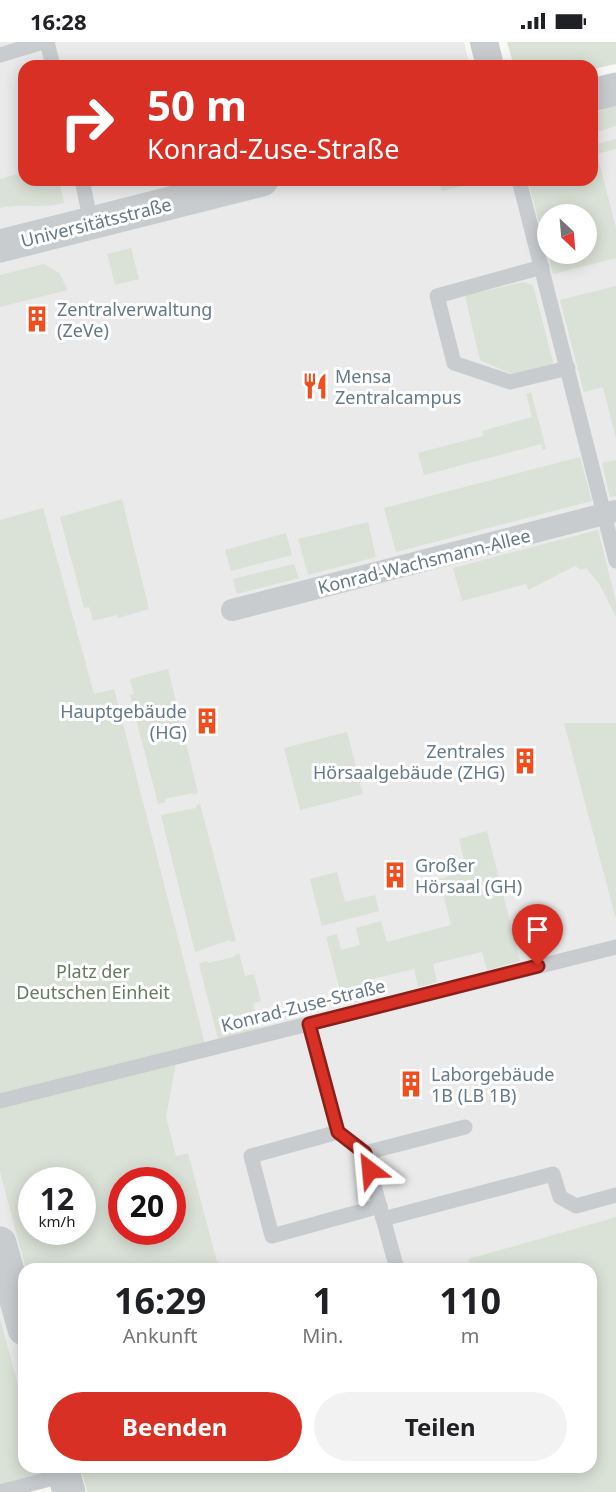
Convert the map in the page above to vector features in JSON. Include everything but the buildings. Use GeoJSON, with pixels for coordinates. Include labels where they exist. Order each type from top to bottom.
{"type":"FeatureCollection","features":[{"type":"Feature","properties":{"kind":"street"},"geometry":{"type":"LineString","coordinates":[[484,42],[488,60]]}},
{"type":"Feature","properties":{"kind":"street"},"geometry":{"type":"LineString","coordinates":[[598,94],[616,89]]}},
{"type":"Feature","properties":{"kind":"street","name":"Universitätsstraße"},"geometry":{"type":"LineString","coordinates":[[0,246],[238,186]]}},
{"type":"Feature","properties":{"kind":"street","name":"Konrad-Wachsmann-Allee"},"geometry":{"type":"LineString","coordinates":[[232,610],[610,513]]}},
{"type":"Feature","properties":{"kind":"street"},"geometry":{"type":"LineString","coordinates":[[0,1243],[18,1308]]}},
{"type":"Feature","properties":{"kind":"lane"},"geometry":{"type":"LineString","coordinates":[[0,55],[45,42],[51,60]]}},
{"type":"Feature","properties":{"kind":"lane"},"geometry":{"type":"LineString","coordinates":[[83,186],[91,223]]}},
{"type":"Feature","properties":{"kind":"lane"},"geometry":{"type":"LineString","coordinates":[[521,186],[568,368],[610,513],[616,561]]}},
{"type":"Feature","properties":{"kind":"lane"},"geometry":{"type":"LineString","coordinates":[[542,267],[436,296],[454,363],[510,382],[568,368]]}},
{"type":"Feature","properties":{"kind":"lane","name":"Konrad-Zuse-Straße"},"geometry":{"type":"LineString","coordinates":[[0,1101],[616,947]]}},
{"type":"Feature","properties":{"kind":"lane"},"geometry":{"type":"LineString","coordinates":[[309,1024],[338,1132],[365,1153],[395,1263]]}},
{"type":"Feature","properties":{"kind":"lane"},"geometry":{"type":"LineString","coordinates":[[365,1153],[465,1126]]}},
{"type":"Feature","properties":{"kind":"lane"},"geometry":{"type":"LineString","coordinates":[[338,1132],[251,1156],[272,1236],[554,1174],[560,1197],[576,1206],[616,1195]]}},
{"type":"Feature","properties":{"kind":"lane"},"geometry":{"type":"LineString","coordinates":[[0,1492],[66,1478]]}},
{"type":"Feature","properties":{"kind":"shaded area"},"geometry":{"type":"Polygon","coordinates":[[[0,42],[464,42],[468,60],[18,60],[18,186],[598,186],[598,110],[616,105],[616,1217],[468,1259],[469,1263],[18,1263],[18,1473],[50,1473],[44,1480],[0,1492],[0,42]]]}},
{"type":"Feature","properties":{"kind":"green space"},"geometry":{"type":"Polygon","coordinates":[[[507,42],[616,42],[616,64],[598,68],[598,60],[512,60],[507,42]]]}},
{"type":"Feature","properties":{"kind":"green space"},"geometry":{"type":"Polygon","coordinates":[[[616,106],[616,126],[598,131],[598,111],[616,106]]]}},
{"type":"Feature","properties":{"kind":"green space"},"geometry":{"type":"Polygon","coordinates":[[[616,139],[616,149],[598,154],[598,144],[616,139]]]}},
{"type":"Feature","properties":{"kind":"green space"},"geometry":{"type":"Polygon","coordinates":[[[598,158],[616,228],[616,258],[597,263],[597,204],[537,204],[537,214],[530,186],[598,186],[598,158]]]}},
{"type":"Feature","properties":{"kind":"green space"},"geometry":{"type":"Polygon","coordinates":[[[18,174],[18,186],[60,186],[64,203],[49,206],[0,208],[0,179],[18,174]]]}},
{"type":"Feature","properties":{"kind":"green space"},"geometry":{"type":"Polygon","coordinates":[[[441,186],[461,186],[442,191],[441,186]]]}},
{"type":"Feature","properties":{"kind":"green space"},"geometry":{"type":"Polygon","coordinates":[[[131,248],[139,279],[115,285],[107,254],[131,248]]]}},
{"type":"Feature","properties":{"kind":"green space"},"geometry":{"type":"Polygon","coordinates":[[[44,264],[59,273],[68,290],[0,307],[0,275],[44,264]]]}},
{"type":"Feature","properties":{"kind":"green space"},"geometry":{"type":"Polygon","coordinates":[[[550,264],[592,264],[553,274],[550,264]]]}},
{"type":"Feature","properties":{"kind":"green space"},"geometry":{"type":"Polygon","coordinates":[[[524,282],[533,285],[553,362],[552,365],[514,375],[480,360],[466,296],[524,282]]]}},
{"type":"Feature","properties":{"kind":"green space"},"geometry":{"type":"Polygon","coordinates":[[[616,286],[616,438],[603,387],[584,392],[560,300],[616,286]]]}},
{"type":"Feature","properties":{"kind":"green space"},"geometry":{"type":"Polygon","coordinates":[[[531,392],[546,449],[543,450],[541,444],[424,475],[418,453],[483,436],[482,431],[532,417],[526,394],[531,392]]]}},
{"type":"Feature","properties":{"kind":"green space"},"geometry":{"type":"Polygon","coordinates":[[[580,457],[592,501],[396,552],[384,508],[580,457]]]}},
{"type":"Feature","properties":{"kind":"green space"},"geometry":{"type":"Polygon","coordinates":[[[616,460],[616,496],[610,497],[602,463],[616,460]]]}},
{"type":"Feature","properties":{"kind":"green space"},"geometry":{"type":"Polygon","coordinates":[[[122,499],[149,609],[118,618],[117,615],[93,621],[89,607],[84,608],[60,517],[122,499]]]}},
{"type":"Feature","properties":{"kind":"green space","name":"Platz der Deutschen Einheit"},"geometry":{"type":"Polygon","coordinates":[[[43,508],[94,694],[114,689],[202,1032],[206,1050],[177,1057],[166,1117],[176,1156],[188,1153],[217,1263],[24,1263],[20,1245],[96,1245],[96,1167],[18,1167],[18,1239],[0,1172],[0,520],[43,508]]]}},
{"type":"Feature","properties":{"kind":"green space"},"geometry":{"type":"Polygon","coordinates":[[[368,522],[376,557],[308,575],[298,539],[368,522]]]}},
{"type":"Feature","properties":{"kind":"green space"},"geometry":{"type":"Polygon","coordinates":[[[598,530],[616,602],[616,617],[600,585],[586,568],[581,570],[575,566],[528,590],[526,584],[462,601],[453,568],[598,530]]]}},
{"type":"Feature","properties":{"kind":"green space"},"geometry":{"type":"Polygon","coordinates":[[[286,533],[292,555],[231,571],[225,550],[286,533]]]}},
{"type":"Feature","properties":{"kind":"green space"},"geometry":{"type":"Polygon","coordinates":[[[294,564],[299,578],[237,594],[233,579],[294,564]]]}},
{"type":"Feature","properties":{"kind":"green space"},"geometry":{"type":"Polygon","coordinates":[[[168,669],[198,793],[165,799],[165,802],[158,804],[130,695],[134,694],[130,679],[168,669]]]}},
{"type":"Feature","properties":{"kind":"green space"},"geometry":{"type":"Polygon","coordinates":[[[564,723],[616,723],[616,919],[614,912],[564,723]]]}},
{"type":"Feature","properties":{"kind":"green space"},"geometry":{"type":"Polygon","coordinates":[[[347,732],[363,794],[300,810],[284,748],[347,732]]]}},
{"type":"Feature","properties":{"kind":"green space"},"geometry":{"type":"Polygon","coordinates":[[[200,804],[236,941],[231,942],[230,940],[195,952],[161,815],[196,808],[200,804]]]}},
{"type":"Feature","properties":{"kind":"green space"},"geometry":{"type":"Polygon","coordinates":[[[487,831],[520,961],[487,970],[482,952],[433,964],[437,982],[418,987],[414,969],[364,981],[368,999],[344,1005],[326,937],[337,934],[341,950],[360,945],[356,928],[381,921],[387,942],[451,925],[439,879],[467,871],[459,839],[487,831]]]}},
{"type":"Feature","properties":{"kind":"green space"},"geometry":{"type":"Polygon","coordinates":[[[337,872],[345,902],[375,895],[379,911],[322,926],[310,879],[337,872]]]}},
{"type":"Feature","properties":{"kind":"green space"},"geometry":{"type":"Polygon","coordinates":[[[239,953],[245,976],[254,974],[261,1001],[253,1003],[259,1028],[218,1039],[199,964],[234,957],[239,953]]]}},
{"type":"Feature","properties":{"kind":"green space"},"geometry":{"type":"Polygon","coordinates":[[[616,1217],[616,1492],[87,1492],[82,1473],[597,1473],[597,1263],[469,1263],[468,1259],[616,1217]]]}},
{"type":"Feature","properties":{"kind":"green space"},"geometry":{"type":"Polygon","coordinates":[[[0,1319],[18,1385],[18,1473],[42,1473],[44,1480],[0,1492],[0,1319]]]}},
{"type":"Feature","properties":{"kind":"place","name":"Zentralverwaltung (ZeVe)"},"geometry":{"type":"Point","coordinates":[37,319]}},
{"type":"Feature","properties":{"kind":"place","name":"Mensa Zentralcampus"},"geometry":{"type":"Point","coordinates":[315,386]}},
{"type":"Feature","properties":{"kind":"place","name":"Hauptgebäude (HG)"},"geometry":{"type":"Point","coordinates":[207,721]}},
{"type":"Feature","properties":{"kind":"place","name":"Zentrales Hörsaalgebäude (ZHG)"},"geometry":{"type":"Point","coordinates":[525,761]}},
{"type":"Feature","properties":{"kind":"place","name":"Großer Hörsaal (GH)"},"geometry":{"type":"Point","coordinates":[395,875]}},
{"type":"Feature","properties":{"kind":"place","name":"Laborgebäude 1B (LB 1B)"},"geometry":{"type":"Point","coordinates":[411,1084]}},
{"type":"Feature","properties":{"kind":"route"},"geometry":{"type":"LineString","coordinates":[[370,1170],[365,1153],[338,1132],[309,1024],[538,966]]}}]}
